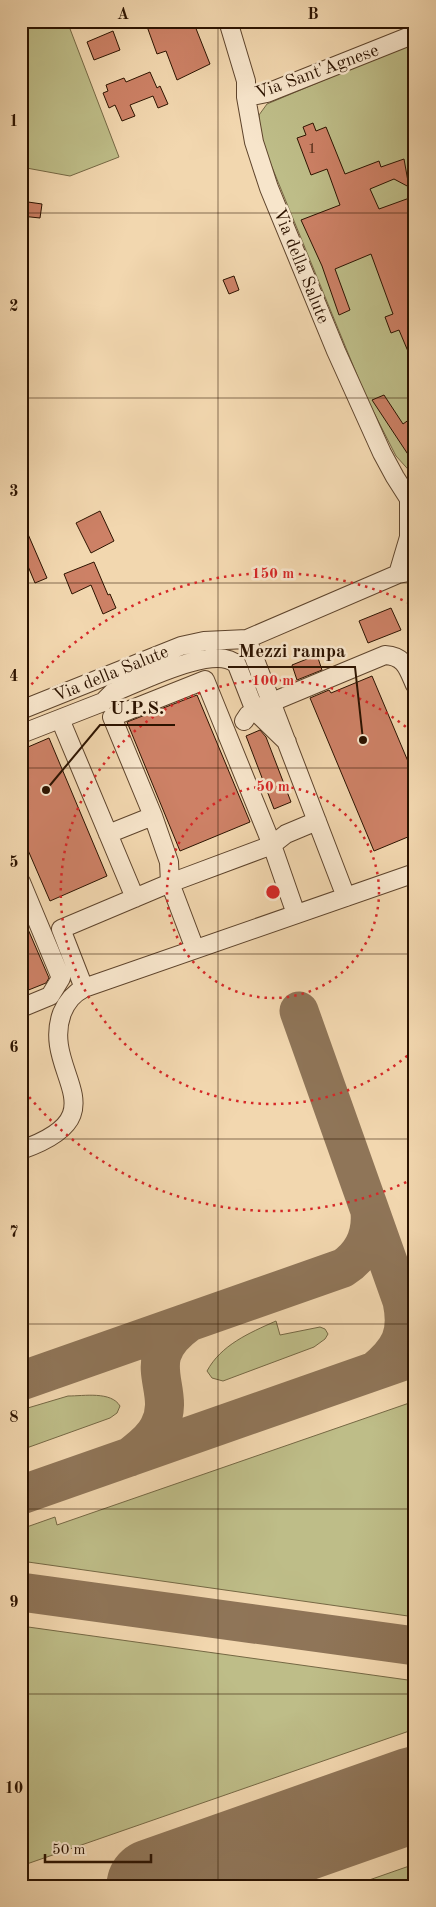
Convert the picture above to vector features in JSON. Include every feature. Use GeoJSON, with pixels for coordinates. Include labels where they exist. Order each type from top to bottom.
{"type":"FeatureCollection","features":[{"type":"Feature","properties":{"kind":"street","name":"Via della Salute"},"geometry":{"type":"LineString","coordinates":[[21,710],[181,646],[204,641],[247,639],[407,572],[412,501],[394,477],[382,453],[332,342],[273,197],[254,142],[246,97],[246,81],[228,21]]}},
{"type":"Feature","properties":{"kind":"street","name":"Via Sant'Agnese"},"geometry":{"type":"LineString","coordinates":[[246,97],[267,93],[415,34]]}},
{"type":"Feature","properties":{"kind":"street"},"geometry":{"type":"LineString","coordinates":[[247,639],[346,897]]}},
{"type":"Feature","properties":{"kind":"street"},"geometry":{"type":"LineString","coordinates":[[234,749],[235,738],[250,709],[272,702],[385,655],[395,656],[403,661],[415,685]]}},
{"type":"Feature","properties":{"kind":"street"},"geometry":{"type":"LineString","coordinates":[[21,734],[103,702],[112,693],[196,660],[222,658],[233,661],[240,670],[250,709],[288,742]]}},
{"type":"Feature","properties":{"kind":"street"},"geometry":{"type":"LineString","coordinates":[[195,949],[170,884],[169,862],[153,816],[112,716],[205,680],[272,845],[296,914]]}},
{"type":"Feature","properties":{"kind":"street"},"geometry":{"type":"LineString","coordinates":[[60,718],[135,898]]}},
{"type":"Feature","properties":{"kind":"street"},"geometry":{"type":"LineString","coordinates":[[106,829],[153,816]]}},
{"type":"Feature","properties":{"kind":"street"},"geometry":{"type":"LineString","coordinates":[[84,988],[61,929],[272,845],[286,834],[317,821]]}},
{"type":"Feature","properties":{"kind":"street"},"geometry":{"type":"LineString","coordinates":[[21,1150],[43,1142],[55,1135],[67,1124],[74,1107],[72,1087],[58,1043],[57,1029],[65,1005],[74,993],[415,873]]}},
{"type":"Feature","properties":{"kind":"street"},"geometry":{"type":"LineString","coordinates":[[21,882],[61,978],[50,996],[21,1008]]}},
{"type":"Feature","properties":{"kind":"shaded area"},"geometry":{"type":"Polygon","coordinates":[[[21,21],[67,21],[119,157],[70,176],[21,167],[21,21]]]}},
{"type":"Feature","properties":{"kind":"shaded area"},"geometry":{"type":"Polygon","coordinates":[[[415,42],[415,477],[396,456],[366,397],[265,150],[260,130],[259,115],[267,104],[415,42]]]}},
{"type":"Feature","properties":{"kind":"shaded area"},"geometry":{"type":"Polygon","coordinates":[[[276,1321],[280,1335],[320,1327],[325,1329],[328,1334],[325,1339],[314,1347],[223,1381],[212,1378],[207,1371],[220,1354],[246,1335],[276,1321]]]}},
{"type":"Feature","properties":{"kind":"shaded area"},"geometry":{"type":"Polygon","coordinates":[[[68,1396],[104,1396],[116,1401],[120,1406],[117,1413],[110,1418],[21,1450],[21,1410],[68,1396]]]}},
{"type":"Feature","properties":{"kind":"shaded area"},"geometry":{"type":"Polygon","coordinates":[[[415,1401],[415,1617],[21,1561],[21,1529],[55,1517],[57,1525],[415,1401]]]}},
{"type":"Feature","properties":{"kind":"shaded area"},"geometry":{"type":"Polygon","coordinates":[[[21,1626],[415,1681],[415,1729],[21,1866],[21,1626]]]}},
{"type":"Feature","properties":{"kind":"shaded area"},"geometry":{"type":"Polygon","coordinates":[[[415,1864],[415,1886],[352,1886],[415,1864]]]}},
{"type":"Feature","properties":{"kind":"building"},"geometry":{"type":"Polygon","coordinates":[[[145,21],[193,21],[210,64],[177,80],[166,51],[157,54],[145,21]]]}},
{"type":"Feature","properties":{"kind":"building"},"geometry":{"type":"Polygon","coordinates":[[[113,31],[120,50],[94,60],[87,42],[113,31]]]}},
{"type":"Feature","properties":{"kind":"building"},"geometry":{"type":"Polygon","coordinates":[[[150,72],[157,88],[160,86],[168,104],[158,108],[153,96],[130,105],[135,116],[122,121],[115,105],[109,108],[103,93],[108,91],[106,85],[124,78],[126,82],[150,72]]]}},
{"type":"Feature","properties":{"kind":"building"},"geometry":{"type":"Polygon","coordinates":[[[313,123],[316,131],[326,127],[345,174],[379,161],[381,167],[404,159],[409,187],[394,179],[370,189],[379,209],[415,196],[415,368],[399,330],[391,333],[385,317],[393,314],[371,254],[335,269],[350,310],[339,315],[322,266],[301,220],[340,205],[327,169],[311,175],[297,138],[306,135],[303,127],[313,123]]]}},
{"type":"Feature","properties":{"kind":"building"},"geometry":{"type":"Polygon","coordinates":[[[21,201],[42,204],[40,218],[21,216],[21,201]]]}},
{"type":"Feature","properties":{"kind":"building"},"geometry":{"type":"Polygon","coordinates":[[[234,276],[239,290],[229,294],[223,280],[234,276]]]}},
{"type":"Feature","properties":{"kind":"building"},"geometry":{"type":"Polygon","coordinates":[[[384,395],[403,424],[410,419],[415,426],[415,465],[372,400],[384,395]]]}},
{"type":"Feature","properties":{"kind":"building"},"geometry":{"type":"Polygon","coordinates":[[[100,511],[114,541],[91,553],[76,523],[100,511]]]}},
{"type":"Feature","properties":{"kind":"building"},"geometry":{"type":"Polygon","coordinates":[[[21,518],[47,578],[35,583],[25,559],[21,560],[21,518]]]}},
{"type":"Feature","properties":{"kind":"building"},"geometry":{"type":"Polygon","coordinates":[[[94,562],[108,595],[110,594],[116,608],[103,614],[91,585],[72,594],[64,574],[94,562]]]}},
{"type":"Feature","properties":{"kind":"building"},"geometry":{"type":"Polygon","coordinates":[[[391,608],[401,630],[368,643],[359,621],[391,608]]]}},
{"type":"Feature","properties":{"kind":"building"},"geometry":{"type":"Polygon","coordinates":[[[317,655],[322,670],[297,680],[292,665],[317,655]]]}},
{"type":"Feature","properties":{"kind":"building"},"geometry":{"type":"Polygon","coordinates":[[[372,676],[415,778],[415,834],[374,851],[310,698],[329,690],[331,693],[372,676]]]}},
{"type":"Feature","properties":{"kind":"building"},"geometry":{"type":"Polygon","coordinates":[[[197,695],[250,822],[180,851],[127,722],[197,695]]]}},
{"type":"Feature","properties":{"kind":"building"},"geometry":{"type":"Polygon","coordinates":[[[260,730],[266,737],[291,802],[274,809],[246,736],[260,730]]]}},
{"type":"Feature","properties":{"kind":"building"},"geometry":{"type":"Polygon","coordinates":[[[49,738],[107,876],[50,901],[21,834],[21,750],[49,738]]]}},
{"type":"Feature","properties":{"kind":"building"},"geometry":{"type":"Polygon","coordinates":[[[21,913],[49,978],[46,983],[21,993],[21,913]]]}},
{"type":"Feature","properties":{"kind":"taxiway"},"geometry":{"type":"LineString","coordinates":[[299,1011],[402,1301],[404,1323],[400,1340],[391,1356],[375,1371]]}},
{"type":"Feature","properties":{"kind":"taxiway"},"geometry":{"type":"LineString","coordinates":[[21,1381],[343,1268],[356,1257],[365,1244],[368,1237],[370,1212]]}},
{"type":"Feature","properties":{"kind":"taxiway"},"geometry":{"type":"LineString","coordinates":[[130,1457],[150,1440],[159,1427],[164,1413],[160,1363],[164,1350],[172,1337],[188,1323]]}},
{"type":"Feature","properties":{"kind":"taxiway"},"geometry":{"type":"LineString","coordinates":[[21,1495],[415,1357]]}},
{"type":"Feature","properties":{"kind":"taxiway"},"geometry":{"type":"LineString","coordinates":[[21,1592],[415,1646]]}},
{"type":"Feature","properties":{"kind":"runway"},"geometry":{"type":"LineString","coordinates":[[154,1886],[415,1794]]}},
{"type":"Feature","properties":{"kind":"place","name":"Mezzi rampa"},"geometry":{"type":"Point","coordinates":[363,740]}},
{"type":"Feature","properties":{"kind":"place","name":"U.P.S."},"geometry":{"type":"Point","coordinates":[46,790]}}]}
